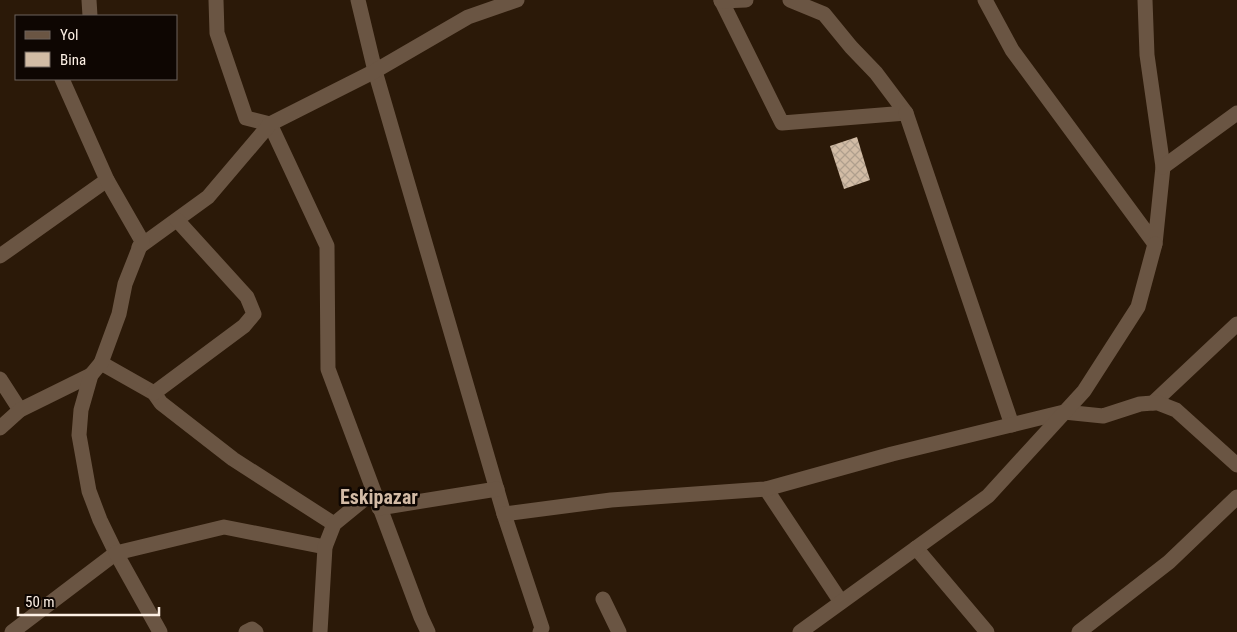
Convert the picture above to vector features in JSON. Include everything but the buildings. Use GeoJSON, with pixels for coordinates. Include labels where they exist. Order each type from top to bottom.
{"type":"FeatureCollection","features":[{"type":"Feature","properties":{"kind":"street"},"geometry":{"type":"LineString","coordinates":[[89,0],[90,15]]}},
{"type":"Feature","properties":{"kind":"street"},"geometry":{"type":"LineString","coordinates":[[216,0],[217,33],[246,118],[270,124]]}},
{"type":"Feature","properties":{"kind":"street"},"geometry":{"type":"LineString","coordinates":[[358,0],[375,71],[504,514],[542,628],[540,632]]}},
{"type":"Feature","properties":{"kind":"street"},"geometry":{"type":"LineString","coordinates":[[140,247],[208,197],[270,124],[375,71],[468,17],[517,0]]}},
{"type":"Feature","properties":{"kind":"street"},"geometry":{"type":"LineString","coordinates":[[746,0],[721,0],[782,123],[906,114]]}},
{"type":"Feature","properties":{"kind":"street"},"geometry":{"type":"LineString","coordinates":[[790,0],[824,14],[851,47],[876,73],[906,114],[1012,425]]}},
{"type":"Feature","properties":{"kind":"street"},"geometry":{"type":"LineString","coordinates":[[985,0],[1012,50],[1155,244]]}},
{"type":"Feature","properties":{"kind":"street"},"geometry":{"type":"LineString","coordinates":[[800,632],[988,496],[1084,391],[1138,308],[1155,244],[1163,167],[1147,55],[1144,0]]}},
{"type":"Feature","properties":{"kind":"street"},"geometry":{"type":"LineString","coordinates":[[62,80],[107,180],[142,241],[125,284],[119,314],[101,363],[91,375],[81,410],[79,435],[89,492],[100,520],[160,632]]}},
{"type":"Feature","properties":{"kind":"street"},"geometry":{"type":"LineString","coordinates":[[1163,167],[1237,113]]}},
{"type":"Feature","properties":{"kind":"street"},"geometry":{"type":"LineString","coordinates":[[270,124],[327,246],[328,368],[379,508],[428,632]]}},
{"type":"Feature","properties":{"kind":"street"},"geometry":{"type":"LineString","coordinates":[[0,256],[107,180]]}},
{"type":"Feature","properties":{"kind":"street"},"geometry":{"type":"LineString","coordinates":[[154,393],[244,326],[254,314],[247,297],[177,220]]}},
{"type":"Feature","properties":{"kind":"street"},"geometry":{"type":"LineString","coordinates":[[1154,403],[1237,324]]}},
{"type":"Feature","properties":{"kind":"street"},"geometry":{"type":"LineString","coordinates":[[101,363],[154,393],[161,404],[233,459],[334,524]]}},
{"type":"Feature","properties":{"kind":"street"},"geometry":{"type":"LineString","coordinates":[[0,428],[20,410],[91,375]]}},
{"type":"Feature","properties":{"kind":"street"},"geometry":{"type":"LineString","coordinates":[[0,379],[20,410]]}},
{"type":"Feature","properties":{"kind":"street"},"geometry":{"type":"LineString","coordinates":[[504,514],[611,500],[766,489],[892,454],[1064,412],[1103,416],[1140,404],[1154,403],[1176,410],[1237,465]]}},
{"type":"Feature","properties":{"kind":"street"},"geometry":{"type":"LineString","coordinates":[[1220,450],[1237,452]]}},
{"type":"Feature","properties":{"kind":"street"},"geometry":{"type":"LineString","coordinates":[[379,508],[497,489]]}},
{"type":"Feature","properties":{"kind":"street"},"geometry":{"type":"LineString","coordinates":[[766,489],[841,602]]}},
{"type":"Feature","properties":{"kind":"street"},"geometry":{"type":"LineString","coordinates":[[320,632],[325,547],[334,524],[373,492]]}},
{"type":"Feature","properties":{"kind":"street"},"geometry":{"type":"LineString","coordinates":[[1079,632],[1169,562],[1237,497]]}},
{"type":"Feature","properties":{"kind":"street"},"geometry":{"type":"LineString","coordinates":[[12,632],[116,553],[224,527],[325,547]]}},
{"type":"Feature","properties":{"kind":"street"},"geometry":{"type":"LineString","coordinates":[[916,548],[987,632]]}},
{"type":"Feature","properties":{"kind":"street"},"geometry":{"type":"LineString","coordinates":[[602,599],[619,632]]}},
{"type":"Feature","properties":{"kind":"street"},"geometry":{"type":"LineString","coordinates":[[246,632],[252,629],[256,632]]}},
{"type":"Feature","properties":{"kind":"district","name":"Eskipazar"},"geometry":{"type":"Point","coordinates":[379,497]}}]}
